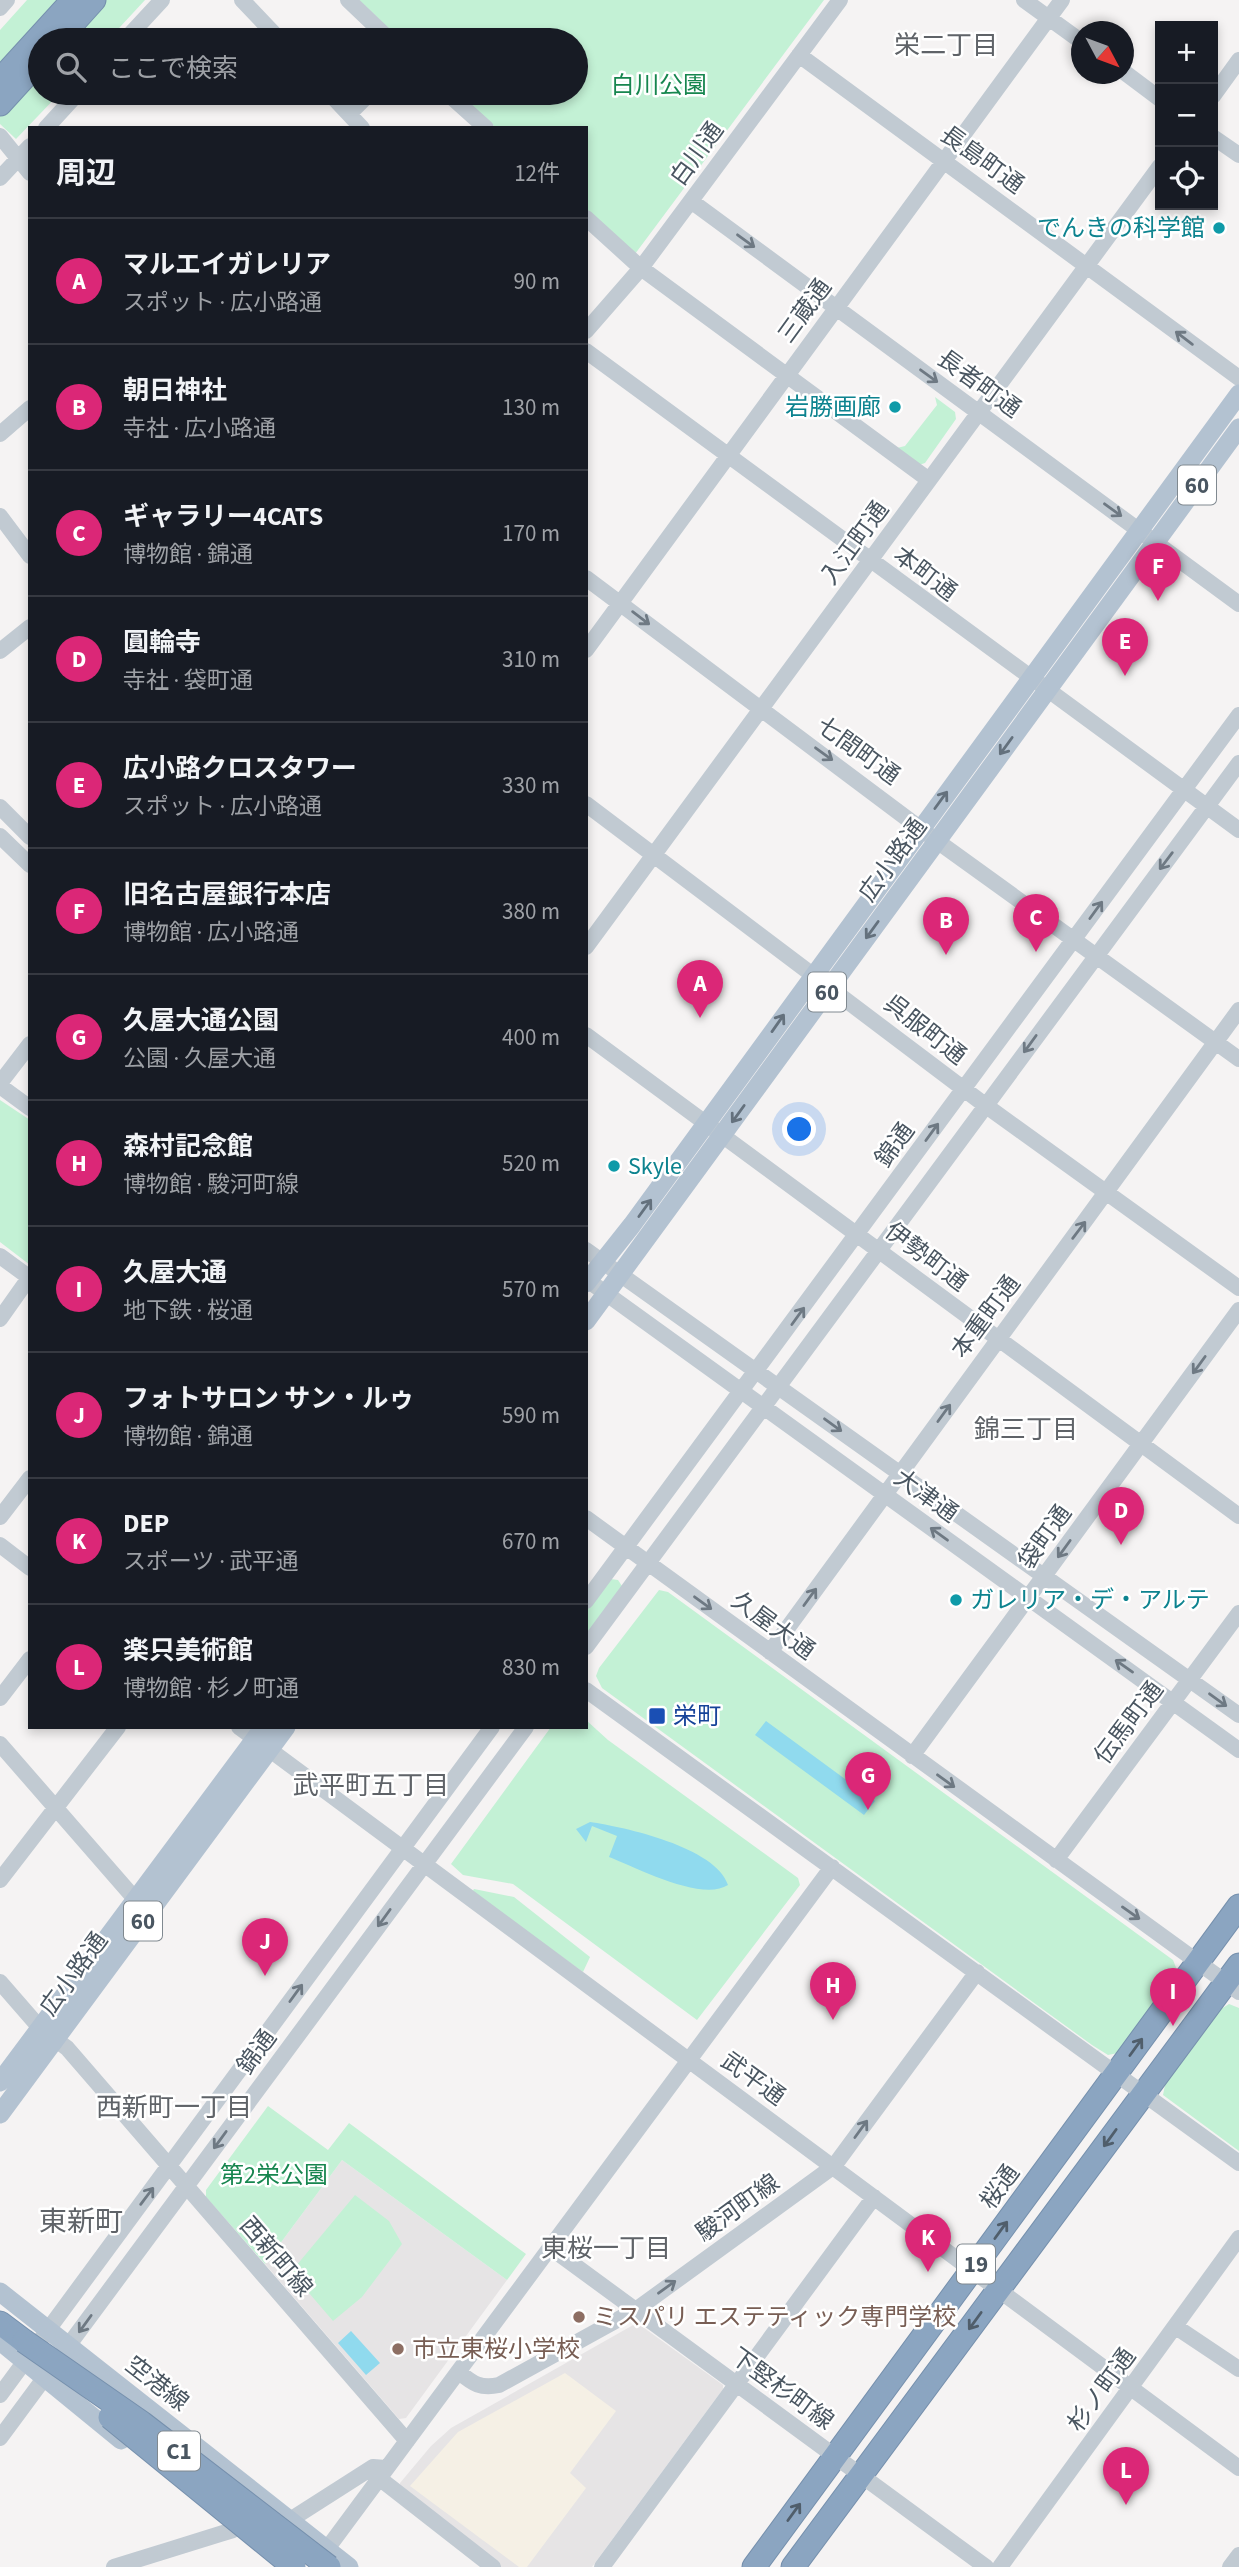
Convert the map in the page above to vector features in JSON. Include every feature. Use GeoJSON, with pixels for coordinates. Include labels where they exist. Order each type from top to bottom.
{"type":"FeatureCollection","features":[{"type":"Feature","properties":{"kind":"highway"},"geometry":{"type":"LineString","coordinates":[[47,28],[73,0]]}},
{"type":"Feature","properties":{"kind":"highway"},"geometry":{"type":"LineString","coordinates":[[69,28],[94,0]]}},
{"type":"Feature","properties":{"kind":"highway"},"geometry":{"type":"LineString","coordinates":[[0,80],[28,49]]}},
{"type":"Feature","properties":{"kind":"highway"},"geometry":{"type":"LineString","coordinates":[[0,104],[28,73]]}},
{"type":"Feature","properties":{"kind":"highway","name":"桜通"},"geometry":{"type":"LineString","coordinates":[[754,2567],[1239,1906]]}},
{"type":"Feature","properties":{"kind":"highway","name":"19"},"geometry":{"type":"LineString","coordinates":[[793,2567],[1144,2092],[1235,1980]]}},
{"type":"Feature","properties":{"kind":"highway","name":"C1"},"geometry":{"type":"LineString","coordinates":[[0,2323],[24,2351],[294,2567]]}},
{"type":"Feature","properties":{"kind":"highway","name":"C1"},"geometry":{"type":"LineString","coordinates":[[24,2351],[142,2423],[328,2558]]}},
{"type":"Feature","properties":{"kind":"highway"},"geometry":{"type":"LineString","coordinates":[[159,2471],[184,2473],[313,2567]]}},
{"type":"Feature","properties":{"kind":"main road","name":"広小路通"},"geometry":{"type":"LineString","coordinates":[[588,1318],[620,1274],[814,973],[1239,394]]}},
{"type":"Feature","properties":{"kind":"main road","name":"広小路通"},"geometry":{"type":"LineString","coordinates":[[588,1280],[831,986],[1239,428]]}},
{"type":"Feature","properties":{"kind":"main road","name":"広小路通"},"geometry":{"type":"LineString","coordinates":[[0,2114],[47,2034],[135,1899],[263,1739],[282,1729]]}},
{"type":"Feature","properties":{"kind":"main road","name":"広小路通"},"geometry":{"type":"LineString","coordinates":[[0,2082],[47,2034],[263,1739]]}},
{"type":"Feature","properties":{"kind":"main road","name":"空港線"},"geometry":{"type":"LineString","coordinates":[[0,2292],[290,2520],[328,2558],[349,2567]]}},
{"type":"Feature","properties":{"kind":"main road"},"geometry":{"type":"LineString","coordinates":[[0,2341],[24,2351],[44,2379],[282,2567]]}},
{"type":"Feature","properties":{"kind":"street"},"geometry":{"type":"LineString","coordinates":[[0,8],[7,0]]}},
{"type":"Feature","properties":{"kind":"street"},"geometry":{"type":"LineString","coordinates":[[136,28],[162,0]]}},
{"type":"Feature","properties":{"kind":"street"},"geometry":{"type":"LineString","coordinates":[[242,0],[269,28]]}},
{"type":"Feature","properties":{"kind":"street"},"geometry":{"type":"LineString","coordinates":[[348,0],[377,28]]}},
{"type":"Feature","properties":{"kind":"street","name":"白川通"},"geometry":{"type":"LineString","coordinates":[[588,329],[641,268],[839,0]]}},
{"type":"Feature","properties":{"kind":"street"},"geometry":{"type":"LineString","coordinates":[[1024,0],[1071,34]]}},
{"type":"Feature","properties":{"kind":"street","name":"三蔵通"},"geometry":{"type":"LineString","coordinates":[[588,647],[1062,0]]}},
{"type":"Feature","properties":{"kind":"street","name":"長島町通"},"geometry":{"type":"LineString","coordinates":[[799,55],[1239,378]]}},
{"type":"Feature","properties":{"kind":"street"},"geometry":{"type":"LineString","coordinates":[[1218,89],[1239,60]]}},
{"type":"Feature","properties":{"kind":"street"},"geometry":{"type":"LineString","coordinates":[[1134,80],[1155,95]]}},
{"type":"Feature","properties":{"kind":"street"},"geometry":{"type":"LineString","coordinates":[[48,126],[67,105]]}},
{"type":"Feature","properties":{"kind":"street"},"geometry":{"type":"LineString","coordinates":[[339,105],[352,122],[363,105]]}},
{"type":"Feature","properties":{"kind":"street"},"geometry":{"type":"LineString","coordinates":[[460,105],[484,126]]}},
{"type":"Feature","properties":{"kind":"street"},"geometry":{"type":"LineString","coordinates":[[0,136],[28,171]]}},
{"type":"Feature","properties":{"kind":"street"},"geometry":{"type":"LineString","coordinates":[[1218,140],[1239,155]]}},
{"type":"Feature","properties":{"kind":"street"},"geometry":{"type":"LineString","coordinates":[[0,178],[28,148]]}},
{"type":"Feature","properties":{"kind":"street","name":"入江町通"},"geometry":{"type":"LineString","coordinates":[[588,944],[1155,173]]}},
{"type":"Feature","properties":{"kind":"street","name":"長者町通"},"geometry":{"type":"LineString","coordinates":[[691,201],[1239,604]]}},
{"type":"Feature","properties":{"kind":"street"},"geometry":{"type":"LineString","coordinates":[[588,220],[641,268],[929,480]]}},
{"type":"Feature","properties":{"kind":"street","name":"本町通"},"geometry":{"type":"LineString","coordinates":[[588,355],[1239,830]]}},
{"type":"Feature","properties":{"kind":"street"},"geometry":{"type":"LineString","coordinates":[[0,434],[27,417]]}},
{"type":"Feature","properties":{"kind":"street"},"geometry":{"type":"LineString","coordinates":[[0,516],[28,553]]}},
{"type":"Feature","properties":{"kind":"street","name":"七間町通"},"geometry":{"type":"LineString","coordinates":[[588,579],[922,826],[937,841],[1239,1059]]}},
{"type":"Feature","properties":{"kind":"street"},"geometry":{"type":"LineString","coordinates":[[0,651],[28,630]]}},
{"type":"Feature","properties":{"kind":"street","name":"錦通"},"geometry":{"type":"LineString","coordinates":[[588,1598],[743,1392],[1239,715]]}},
{"type":"Feature","properties":{"kind":"street","name":"錦通"},"geometry":{"type":"LineString","coordinates":[[588,1644],[761,1406],[1239,763]]}},
{"type":"Feature","properties":{"kind":"street","name":"呉服町通"},"geometry":{"type":"LineString","coordinates":[[588,805],[814,973],[985,1105],[1239,1288]]}},
{"type":"Feature","properties":{"kind":"street"},"geometry":{"type":"LineString","coordinates":[[1,811],[28,835]]}},
{"type":"Feature","properties":{"kind":"street"},"geometry":{"type":"LineString","coordinates":[[0,836],[28,863]]}},
{"type":"Feature","properties":{"kind":"street","name":"本重町通"},"geometry":{"type":"LineString","coordinates":[[770,1652],[1239,1010]]}},
{"type":"Feature","properties":{"kind":"street","name":"伊勢町通"},"geometry":{"type":"LineString","coordinates":[[588,1036],[1239,1516]]}},
{"type":"Feature","properties":{"kind":"street"},"geometry":{"type":"LineString","coordinates":[[28,1047],[0,1085],[28,1106]]}},
{"type":"Feature","properties":{"kind":"street","name":"大津通"},"geometry":{"type":"LineString","coordinates":[[588,1251],[1239,1715]]}},
{"type":"Feature","properties":{"kind":"street"},"geometry":{"type":"LineString","coordinates":[[0,1256],[28,1277]]}},
{"type":"Feature","properties":{"kind":"street"},"geometry":{"type":"LineString","coordinates":[[0,1319],[28,1281]]}},
{"type":"Feature","properties":{"kind":"street","name":"大津通"},"geometry":{"type":"LineString","coordinates":[[588,1282],[607,1292],[1239,1750]]}},
{"type":"Feature","properties":{"kind":"street","name":"袋町通"},"geometry":{"type":"LineString","coordinates":[[912,1756],[1239,1310]]}},
{"type":"Feature","properties":{"kind":"street"},"geometry":{"type":"LineString","coordinates":[[0,1517],[28,1481]]}},
{"type":"Feature","properties":{"kind":"street","name":"久屋大通"},"geometry":{"type":"LineString","coordinates":[[588,1519],[1056,1860],[1198,1961],[1235,1980]]}},
{"type":"Feature","properties":{"kind":"street"},"geometry":{"type":"LineString","coordinates":[[0,1545],[28,1566]]}},
{"type":"Feature","properties":{"kind":"street","name":"伝馬町通"},"geometry":{"type":"LineString","coordinates":[[1056,1860],[1239,1613]]}},
{"type":"Feature","properties":{"kind":"street"},"geometry":{"type":"LineString","coordinates":[[0,1699],[28,1662]]}},
{"type":"Feature","properties":{"kind":"street"},"geometry":{"type":"LineString","coordinates":[[588,1691],[1118,2072],[1239,2163]]}},
{"type":"Feature","properties":{"kind":"street"},"geometry":{"type":"LineString","coordinates":[[0,1880],[116,1729]]}},
{"type":"Feature","properties":{"kind":"street","name":"武平通"},"geometry":{"type":"LineString","coordinates":[[243,1729],[263,1739],[402,1847],[1239,2468]]}},
{"type":"Feature","properties":{"kind":"street","name":"錦通"},"geometry":{"type":"LineString","coordinates":[[0,2395],[24,2351],[47,2330],[169,2168],[490,1729]]}},
{"type":"Feature","properties":{"kind":"street","name":"錦通"},"geometry":{"type":"LineString","coordinates":[[0,2438],[524,1729]]}},
{"type":"Feature","properties":{"kind":"street"},"geometry":{"type":"LineString","coordinates":[[0,1744],[135,1899]]}},
{"type":"Feature","properties":{"kind":"street"},"geometry":{"type":"LineString","coordinates":[[313,2567],[328,2558],[382,2473],[832,1867]]}},
{"type":"Feature","properties":{"kind":"street","name":"駿河町線"},"geometry":{"type":"LineString","coordinates":[[459,2372],[474,2384],[486,2388],[499,2385],[637,2309],[834,2166],[976,1972]]}},
{"type":"Feature","properties":{"kind":"street","name":"西新町線"},"geometry":{"type":"LineString","coordinates":[[0,1982],[47,2034],[67,2048],[407,2441]]}},
{"type":"Feature","properties":{"kind":"street"},"geometry":{"type":"LineString","coordinates":[[602,2567],[874,2197]]}},
{"type":"Feature","properties":{"kind":"street","name":"杉ノ町通"},"geometry":{"type":"LineString","coordinates":[[1000,2567],[1239,2238]]}},
{"type":"Feature","properties":{"kind":"street","name":"下竪杉町線"},"geometry":{"type":"LineString","coordinates":[[551,2248],[986,2567]]}},
{"type":"Feature","properties":{"kind":"street"},"geometry":{"type":"LineString","coordinates":[[1176,2327],[1239,2369]]}},
{"type":"Feature","properties":{"kind":"street"},"geometry":{"type":"LineString","coordinates":[[290,2520],[373,2467],[475,2561],[493,2567]]}},
{"type":"Feature","properties":{"kind":"street"},"geometry":{"type":"LineString","coordinates":[[114,2567],[144,2563],[233,2530]]}},
{"type":"Feature","properties":{"kind":"street"},"geometry":{"type":"LineString","coordinates":[[1230,2567],[1239,2555]]}},
{"type":"Feature","properties":{"kind":"shaded area","name":"市立東桜小学校"},"geometry":{"type":"Polygon","coordinates":[[[342,2160],[507,2280],[406,2418],[399,2419],[265,2264],[342,2160]]]}},
{"type":"Feature","properties":{"kind":"shaded area"},"geometry":{"type":"Polygon","coordinates":[[[635,2324],[723,2385],[723,2389],[592,2567],[500,2567],[400,2489],[400,2483],[431,2446],[451,2428],[635,2324]]]}},
{"type":"Feature","properties":{"kind":"green space"},"geometry":{"type":"Polygon","coordinates":[[[27,0],[145,0],[119,28],[28,28],[28,105],[49,105],[16,139],[0,124],[0,30],[27,0]]]}},
{"type":"Feature","properties":{"kind":"green space","name":"白川公園"},"geometry":{"type":"Polygon","coordinates":[[[359,0],[824,0],[635,254],[588,211],[588,126],[494,126],[470,105],[588,105],[588,28],[388,28],[359,0]]]}},
{"type":"Feature","properties":{"kind":"green space"},"geometry":{"type":"Polygon","coordinates":[[[935,397],[955,412],[956,419],[925,463],[919,465],[897,448],[905,446],[937,405],[935,397]]]}},
{"type":"Feature","properties":{"kind":"green space"},"geometry":{"type":"Polygon","coordinates":[[[0,1100],[28,1119],[28,1263],[0,1242],[0,1100]]]}},
{"type":"Feature","properties":{"kind":"green space"},"geometry":{"type":"Polygon","coordinates":[[[611,1579],[618,1580],[622,1586],[588,1635],[588,1607],[611,1579]]]}},
{"type":"Feature","properties":{"kind":"green space"},"geometry":{"type":"Polygon","coordinates":[[[659,1590],[668,1592],[1173,1960],[1177,1970],[1174,1977],[1118,2053],[1108,2055],[1092,2045],[602,1688],[596,1676],[599,1668],[659,1590]]]}},
{"type":"Feature","properties":{"kind":"green space"},"geometry":{"type":"Polygon","coordinates":[[[588,1722],[608,1740],[798,1878],[800,1885],[697,2020],[513,1884],[463,1875],[451,1864],[550,1729],[588,1729],[588,1722]]]}},
{"type":"Feature","properties":{"kind":"green space"},"geometry":{"type":"Polygon","coordinates":[[[474,1889],[514,1897],[590,1957],[583,1972],[472,1892],[474,1889]]]}},
{"type":"Feature","properties":{"kind":"green space"},"geometry":{"type":"Polygon","coordinates":[[[1229,2004],[1239,2008],[1239,2151],[1163,2095],[1165,2085],[1221,2009],[1229,2004]]]}},
{"type":"Feature","properties":{"kind":"green space","name":"第2栄公園"},"geometry":{"type":"Polygon","coordinates":[[[268,2106],[328,2150],[349,2123],[526,2254],[507,2280],[342,2160],[265,2264],[206,2197],[206,2190],[268,2106]]]}},
{"type":"Feature","properties":{"kind":"green space"},"geometry":{"type":"Polygon","coordinates":[[[355,2195],[389,2221],[402,2244],[362,2297],[333,2321],[291,2272],[355,2195]]]}},
{"type":"Feature","properties":{"kind":"sand"},"geometry":{"type":"Polygon","coordinates":[[[565,2373],[616,2411],[570,2473],[586,2488],[527,2567],[519,2567],[410,2486],[458,2432],[565,2373]]]}},
{"type":"Feature","properties":{"kind":"water"},"geometry":{"type":"Polygon","coordinates":[[[766,1721],[875,1801],[864,1815],[755,1735],[766,1721]]]}},
{"type":"Feature","properties":{"kind":"water"},"geometry":{"type":"Polygon","coordinates":[[[590,1822],[645,1834],[688,1850],[720,1872],[728,1885],[717,1889],[686,1887],[609,1857],[617,1836],[592,1826],[586,1842],[576,1829],[590,1822]]]}},
{"type":"Feature","properties":{"kind":"water"},"geometry":{"type":"Polygon","coordinates":[[[351,2331],[380,2363],[366,2375],[338,2343],[351,2331]]]}},
{"type":"Feature","properties":{"kind":"place","name":"でんきの科学館"},"geometry":{"type":"Point","coordinates":[1219,228]}},
{"type":"Feature","properties":{"kind":"place","name":"岩勝画廊"},"geometry":{"type":"Point","coordinates":[895,407]}},
{"type":"Feature","properties":{"kind":"place","name":"旧名古屋銀行本店"},"geometry":{"type":"Point","coordinates":[1158,601]}},
{"type":"Feature","properties":{"kind":"place","name":"広小路クロスタワー"},"geometry":{"type":"Point","coordinates":[1125,676]}},
{"type":"Feature","properties":{"kind":"place","name":"ギャラリー4CATS"},"geometry":{"type":"Point","coordinates":[1036,952]}},
{"type":"Feature","properties":{"kind":"place","name":"朝日神社"},"geometry":{"type":"Point","coordinates":[946,955]}},
{"type":"Feature","properties":{"kind":"place","name":"マルエイガレリア"},"geometry":{"type":"Point","coordinates":[700,1018]}},
{"type":"Feature","properties":{"kind":"place","name":"Skyle"},"geometry":{"type":"Point","coordinates":[614,1166]}},
{"type":"Feature","properties":{"kind":"place","name":"圓輪寺"},"geometry":{"type":"Point","coordinates":[1121,1545]}},
{"type":"Feature","properties":{"kind":"place","name":"ガレリア・デ・アルテ"},"geometry":{"type":"Point","coordinates":[956,1600]}},
{"type":"Feature","properties":{"kind":"place","name":"栄町"},"geometry":{"type":"Point","coordinates":[657,1716]}},
{"type":"Feature","properties":{"kind":"place","name":"久屋大通公園"},"geometry":{"type":"Point","coordinates":[868,1810]}},
{"type":"Feature","properties":{"kind":"place","name":"フォトサロン サン・ルゥ"},"geometry":{"type":"Point","coordinates":[265,1976]}},
{"type":"Feature","properties":{"kind":"place","name":"森村記念館"},"geometry":{"type":"Point","coordinates":[833,2020]}},
{"type":"Feature","properties":{"kind":"place","name":"久屋大通"},"geometry":{"type":"Point","coordinates":[1173,2026]}},
{"type":"Feature","properties":{"kind":"place","name":"DEP"},"geometry":{"type":"Point","coordinates":[928,2272]}},
{"type":"Feature","properties":{"kind":"place","name":"ミスパリ エステティック専門学校"},"geometry":{"type":"Point","coordinates":[579,2317]}},
{"type":"Feature","properties":{"kind":"place","name":"市立東桜小学校"},"geometry":{"type":"Point","coordinates":[398,2349]}},
{"type":"Feature","properties":{"kind":"place","name":"楽只美術館"},"geometry":{"type":"Point","coordinates":[1126,2505]}},
{"type":"Feature","properties":{"kind":"district","name":"栄二丁目"},"geometry":{"type":"Point","coordinates":[946,45]}},
{"type":"Feature","properties":{"kind":"district","name":"錦三丁目"},"geometry":{"type":"Point","coordinates":[1026,1429]}},
{"type":"Feature","properties":{"kind":"district","name":"武平町五丁目"},"geometry":{"type":"Point","coordinates":[371,1785]}},
{"type":"Feature","properties":{"kind":"district","name":"西新町一丁目"},"geometry":{"type":"Point","coordinates":[174,2107]}},
{"type":"Feature","properties":{"kind":"district","name":"東新町"},"geometry":{"type":"Point","coordinates":[81,2222]}},
{"type":"Feature","properties":{"kind":"district","name":"東桜一丁目"},"geometry":{"type":"Point","coordinates":[606,2248]}}]}
